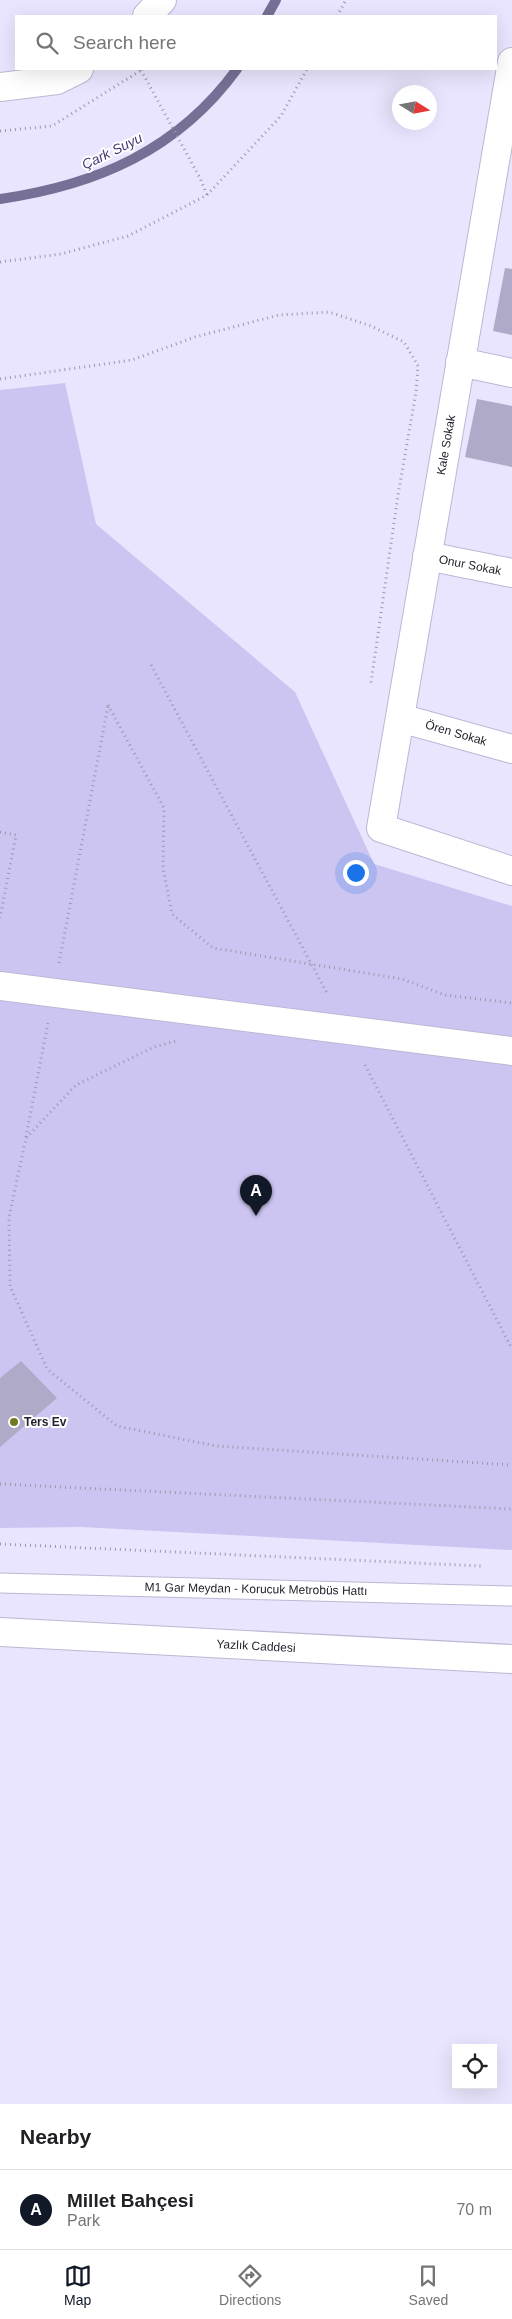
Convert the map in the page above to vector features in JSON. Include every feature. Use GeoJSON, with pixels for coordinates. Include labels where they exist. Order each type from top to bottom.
{"type":"FeatureCollection","features":[{"type":"Feature","properties":{"kind":"street"},"geometry":{"type":"LineString","coordinates":[[148,15],[162,0]]}},
{"type":"Feature","properties":{"kind":"street","name":"Kale Sokak"},"geometry":{"type":"LineString","coordinates":[[512,62],[509,97],[460,362],[381,828],[512,871]]}},
{"type":"Feature","properties":{"kind":"street"},"geometry":{"type":"LineString","coordinates":[[0,87],[57,80],[77,70]]}},
{"type":"Feature","properties":{"kind":"street"},"geometry":{"type":"LineString","coordinates":[[460,362],[512,373]]}},
{"type":"Feature","properties":{"kind":"street","name":"Onur Sokak"},"geometry":{"type":"LineString","coordinates":[[427,556],[512,573]]}},
{"type":"Feature","properties":{"kind":"street","name":"Ören Sokak"},"geometry":{"type":"LineString","coordinates":[[400,718],[512,749]]}},
{"type":"Feature","properties":{"kind":"street"},"geometry":{"type":"LineString","coordinates":[[0,986],[512,1051]]}},
{"type":"Feature","properties":{"kind":"street","name":"Yazlık Caddesi"},"geometry":{"type":"LineString","coordinates":[[0,1632],[512,1659]]}},
{"type":"Feature","properties":{"kind":"lane","name":"M1 Gar Meydan - Korucuk Metrobüs Hattı"},"geometry":{"type":"LineString","coordinates":[[0,1584],[512,1596]]}},
{"type":"Feature","properties":{"kind":"path"},"geometry":{"type":"LineString","coordinates":[[338,15],[346,0]]}},
{"type":"Feature","properties":{"kind":"path"},"geometry":{"type":"LineString","coordinates":[[141,70],[200,178],[207,195]]}},
{"type":"Feature","properties":{"kind":"path"},"geometry":{"type":"LineString","coordinates":[[0,262],[61,254],[128,236],[207,195],[281,116],[306,70]]}},
{"type":"Feature","properties":{"kind":"path"},"geometry":{"type":"LineString","coordinates":[[0,379],[132,360],[195,337],[279,315],[329,312],[371,326],[404,342],[418,366],[416,392],[398,496],[371,686]]}},
{"type":"Feature","properties":{"kind":"path"},"geometry":{"type":"LineString","coordinates":[[512,1003],[445,995],[402,979],[212,948],[172,914],[164,868],[164,808],[108,705],[26,1138],[9,1217],[10,1286],[47,1369],[117,1426],[216,1446],[512,1465]]}},
{"type":"Feature","properties":{"kind":"path"},"geometry":{"type":"LineString","coordinates":[[0,832],[16,835],[0,918]]}},
{"type":"Feature","properties":{"kind":"path"},"geometry":{"type":"LineString","coordinates":[[26,1138],[76,1085],[154,1048],[181,1040]]}},
{"type":"Feature","properties":{"kind":"path"},"geometry":{"type":"LineString","coordinates":[[0,1484],[512,1509]]}},
{"type":"Feature","properties":{"kind":"path"},"geometry":{"type":"LineString","coordinates":[[0,1544],[484,1566]]}},
{"type":"Feature","properties":{"kind":"shaded area"},"geometry":{"type":"Polygon","coordinates":[[[65,383],[96,524],[295,692],[374,864],[512,906],[512,1550],[81,1527],[0,1528],[0,390],[65,383]]]}},
{"type":"Feature","properties":{"kind":"building"},"geometry":{"type":"Polygon","coordinates":[[[505,268],[512,269],[512,335],[493,331],[505,268]]]}},
{"type":"Feature","properties":{"kind":"building"},"geometry":{"type":"Polygon","coordinates":[[[477,399],[512,406],[512,467],[465,457],[477,399]]]}},
{"type":"Feature","properties":{"kind":"building","name":"Ters Ev"},"geometry":{"type":"Polygon","coordinates":[[[21,1361],[57,1398],[0,1447],[0,1378],[21,1361]]]}},
{"type":"Feature","properties":{"kind":"waterway","name":"Çark Suyu"},"geometry":{"type":"LineString","coordinates":[[268,15],[276,0]]}},
{"type":"Feature","properties":{"kind":"waterway","name":"Çark Suyu"},"geometry":{"type":"LineString","coordinates":[[0,199],[36,193],[70,184],[102,173],[133,159],[162,142],[189,122],[214,97],[236,70]]}},
{"type":"Feature","properties":{"kind":"place","name":"Millet Bahçesi"},"geometry":{"type":"Point","coordinates":[256,1216]}},
{"type":"Feature","properties":{"kind":"place","name":"Ters Ev"},"geometry":{"type":"Point","coordinates":[14,1422]}}]}
